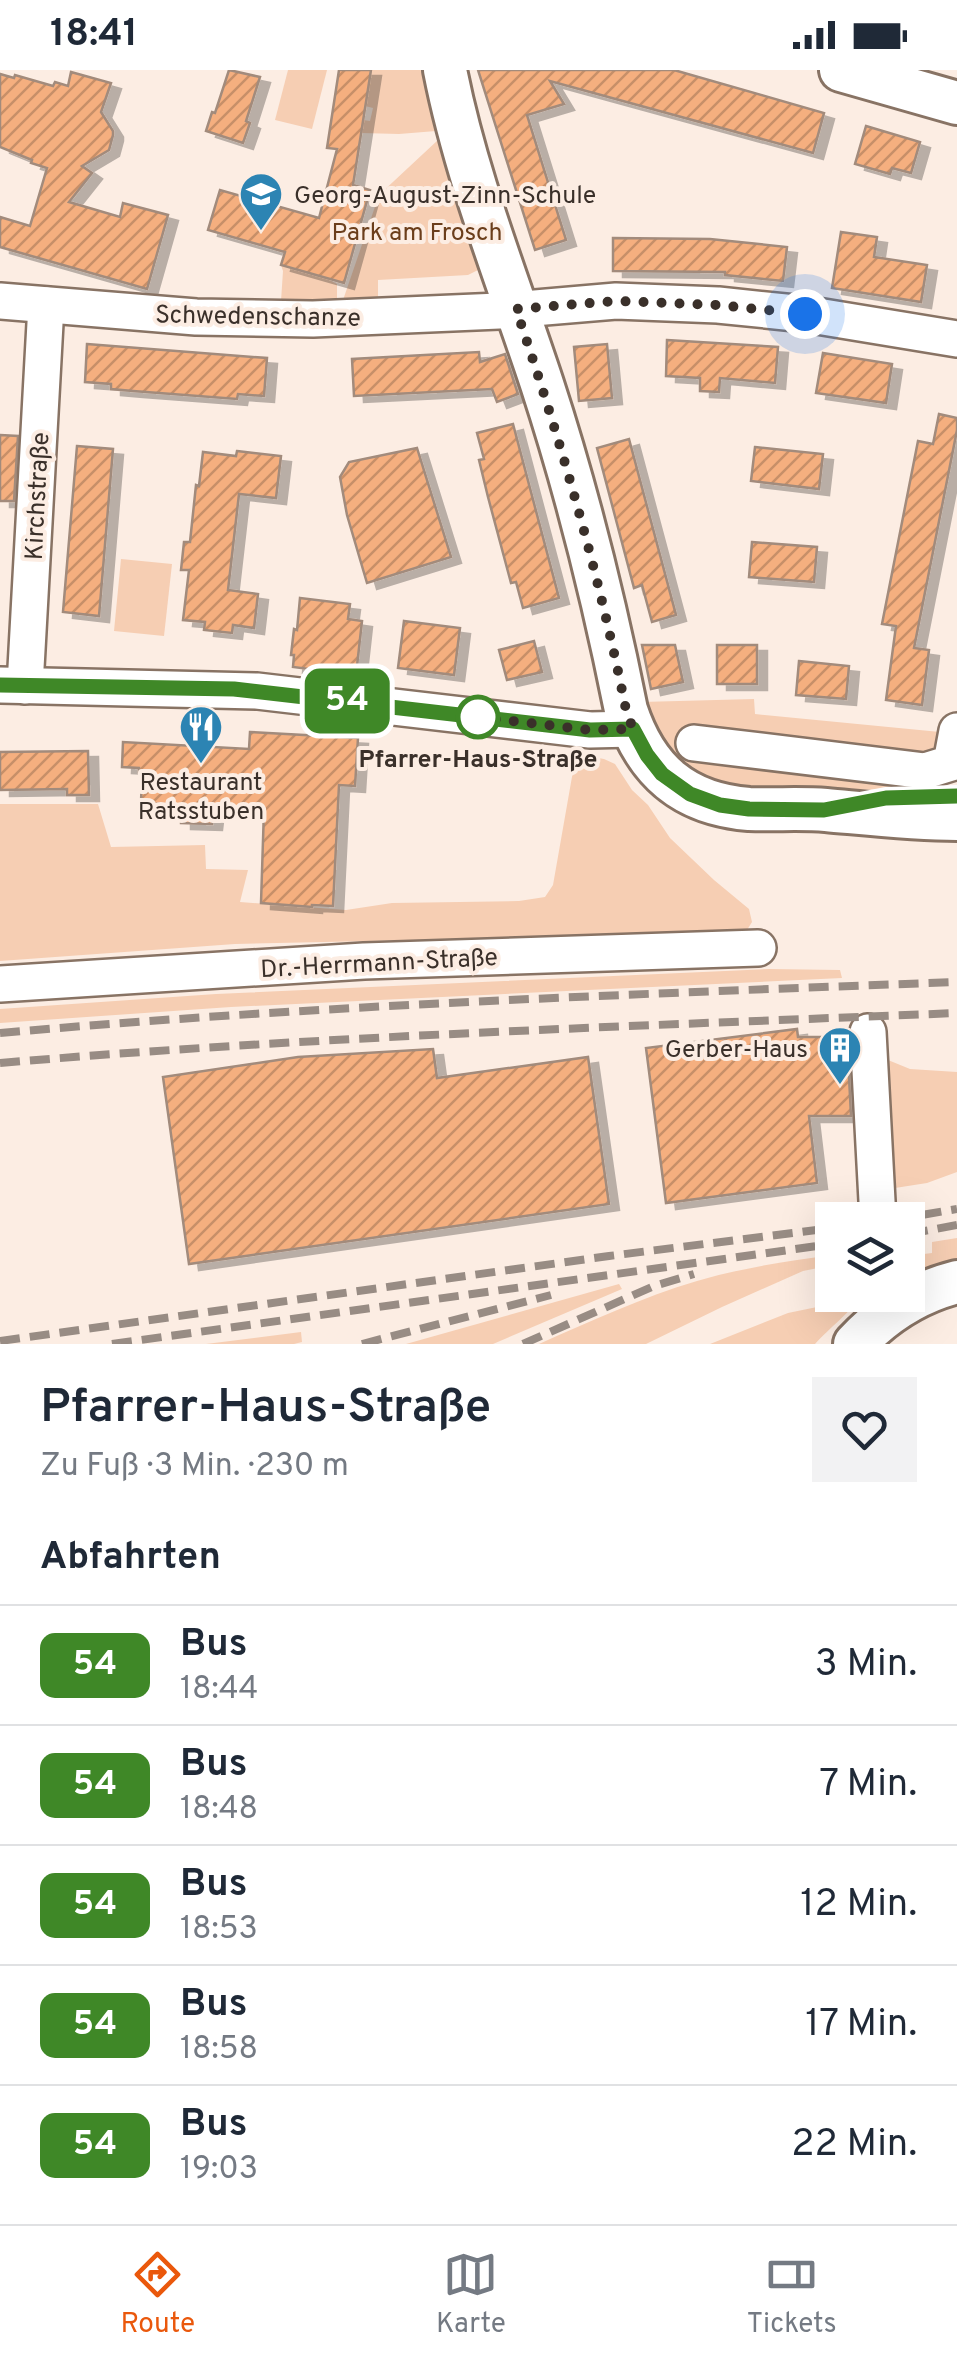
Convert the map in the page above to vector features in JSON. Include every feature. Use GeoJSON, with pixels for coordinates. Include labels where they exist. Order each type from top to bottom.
{"type":"FeatureCollection","features":[{"type":"Feature","properties":{"kind":"main road"},"geometry":{"type":"LineString","coordinates":[[445,70],[454,118],[588,540],[626,710],[647,755],[680,788],[720,805],[957,819]]}},
{"type":"Feature","properties":{"kind":"main road"},"geometry":{"type":"LineString","coordinates":[[841,70],[957,102]]}},
{"type":"Feature","properties":{"kind":"main road"},"geometry":{"type":"LineString","coordinates":[[824,810],[886,798],[955,764]]}},
{"type":"Feature","properties":{"kind":"main road"},"geometry":{"type":"LineString","coordinates":[[925,1292],[957,1282]]}},
{"type":"Feature","properties":{"kind":"main road"},"geometry":{"type":"LineString","coordinates":[[855,1344],[886,1312]]}},
{"type":"Feature","properties":{"kind":"street","name":"Schwedenschanze"},"geometry":{"type":"LineString","coordinates":[[0,301],[196,317],[313,320],[616,301],[718,305],[805,314],[957,339]]}},
{"type":"Feature","properties":{"kind":"street","name":"Kirchstraße"},"geometry":{"type":"LineString","coordinates":[[12,686],[46,305]]}},
{"type":"Feature","properties":{"kind":"street"},"geometry":{"type":"LineString","coordinates":[[12,686],[234,689],[590,730],[633,729]]}},
{"type":"Feature","properties":{"kind":"street"},"geometry":{"type":"LineString","coordinates":[[694,744],[915,771],[955,764]]}},
{"type":"Feature","properties":{"kind":"street","name":"Dr.-Herrmann-Straße"},"geometry":{"type":"LineString","coordinates":[[0,984],[364,962],[758,948]]}},
{"type":"Feature","properties":{"kind":"street"},"geometry":{"type":"LineString","coordinates":[[868,1032],[877,1202]]}},
{"type":"Feature","properties":{"kind":"green space"},"geometry":{"type":"Polygon","coordinates":[[[288,70],[327,70],[312,129],[275,120],[288,70]]]}},
{"type":"Feature","properties":{"kind":"green space"},"geometry":{"type":"Polygon","coordinates":[[[371,70],[424,70],[436,131],[361,133],[363,120],[370,121],[373,108],[365,106],[371,70]]]}},
{"type":"Feature","properties":{"kind":"green space","name":"Park am Frosch"},"geometry":{"type":"Polygon","coordinates":[[[438,140],[478,270],[468,275],[378,280],[378,299],[342,303],[379,195],[438,140]]]}},
{"type":"Feature","properties":{"kind":"green space"},"geometry":{"type":"Polygon","coordinates":[[[281,265],[337,284],[337,302],[281,301],[281,265]]]}},
{"type":"Feature","properties":{"kind":"green space"},"geometry":{"type":"Polygon","coordinates":[[[121,559],[172,564],[164,636],[114,631],[121,559]]]}},
{"type":"Feature","properties":{"kind":"green space"},"geometry":{"type":"Polygon","coordinates":[[[754,699],[755,714],[940,732],[938,788],[810,791],[727,787],[683,764],[660,741],[641,702],[754,699]]]}},
{"type":"Feature","properties":{"kind":"green space"},"geometry":{"type":"Polygon","coordinates":[[[576,754],[615,764],[670,838],[749,909],[752,922],[747,930],[235,944],[0,961],[0,804],[98,804],[111,847],[205,845],[206,869],[248,870],[240,902],[346,910],[392,903],[519,901],[545,897],[553,885],[576,754]]]}},
{"type":"Feature","properties":{"kind":"green space"},"geometry":{"type":"Polygon","coordinates":[[[769,969],[840,970],[842,978],[231,1007],[0,1023],[0,1009],[216,994],[769,969]]]}},
{"type":"Feature","properties":{"kind":"green space"},"geometry":{"type":"Polygon","coordinates":[[[888,1060],[910,1069],[957,1072],[957,1172],[927,1183],[895,1188],[888,1060]]]}},
{"type":"Feature","properties":{"kind":"green space"},"geometry":{"type":"Polygon","coordinates":[[[957,1238],[957,1266],[925,1274],[925,1254],[932,1253],[932,1242],[957,1238]]]}},
{"type":"Feature","properties":{"kind":"green space"},"geometry":{"type":"Polygon","coordinates":[[[815,1258],[815,1269],[646,1344],[539,1344],[637,1302],[697,1281],[815,1258]]]}},
{"type":"Feature","properties":{"kind":"green space"},"geometry":{"type":"Polygon","coordinates":[[[619,1284],[622,1289],[493,1344],[406,1344],[619,1284]]]}},
{"type":"Feature","properties":{"kind":"green space"},"geometry":{"type":"Polygon","coordinates":[[[815,1307],[815,1312],[848,1312],[815,1344],[710,1344],[788,1313],[815,1307]]]}},
{"type":"Feature","properties":{"kind":"green space"},"geometry":{"type":"Polygon","coordinates":[[[301,1332],[302,1342],[294,1344],[206,1344],[301,1332]]]}},
{"type":"Feature","properties":{"kind":"building"},"geometry":{"type":"Polygon","coordinates":[[[229,70],[260,77],[243,143],[206,131],[229,70]]]}},
{"type":"Feature","properties":{"kind":"building"},"geometry":{"type":"Polygon","coordinates":[[[339,70],[371,70],[353,185],[370,190],[344,283],[281,265],[285,252],[208,230],[220,190],[319,218],[337,149],[327,148],[339,70]]]}},
{"type":"Feature","properties":{"kind":"building"},"geometry":{"type":"Polygon","coordinates":[[[478,70],[674,70],[824,113],[813,153],[550,81],[564,104],[527,115],[566,240],[535,250],[478,70]]]}},
{"type":"Feature","properties":{"kind":"building"},"geometry":{"type":"Polygon","coordinates":[[[71,72],[111,83],[101,112],[113,135],[109,150],[82,166],[92,173],[69,202],[120,217],[123,203],[168,215],[147,289],[0,247],[0,217],[30,226],[47,168],[0,147],[0,74],[68,86],[71,72]]]}},
{"type":"Feature","properties":{"kind":"building"},"geometry":{"type":"Polygon","coordinates":[[[866,126],[920,142],[911,173],[892,168],[890,174],[855,164],[866,126]]]}},
{"type":"Feature","properties":{"kind":"building"},"geometry":{"type":"Polygon","coordinates":[[[841,232],[877,237],[874,257],[927,265],[921,302],[832,288],[841,232]]]}},
{"type":"Feature","properties":{"kind":"building"},"geometry":{"type":"Polygon","coordinates":[[[613,238],[710,239],[787,247],[783,281],[725,272],[613,271],[613,238]]]}},
{"type":"Feature","properties":{"kind":"building"},"geometry":{"type":"Polygon","coordinates":[[[667,340],[778,347],[775,383],[720,378],[719,392],[700,391],[700,378],[666,376],[667,340]]]}},
{"type":"Feature","properties":{"kind":"building"},"geometry":{"type":"Polygon","coordinates":[[[87,344],[267,358],[264,396],[238,394],[237,399],[133,391],[85,382],[87,344]]]}},
{"type":"Feature","properties":{"kind":"building"},"geometry":{"type":"Polygon","coordinates":[[[607,344],[612,398],[579,401],[574,347],[607,344]]]}},
{"type":"Feature","properties":{"kind":"building"},"geometry":{"type":"Polygon","coordinates":[[[479,352],[480,362],[505,354],[518,394],[497,402],[492,389],[354,396],[352,359],[479,352]]]}},
{"type":"Feature","properties":{"kind":"building"},"geometry":{"type":"Polygon","coordinates":[[[823,353],[892,364],[886,403],[816,393],[823,353]]]}},
{"type":"Feature","properties":{"kind":"building"},"geometry":{"type":"Polygon","coordinates":[[[939,414],[957,418],[957,430],[914,648],[929,650],[922,705],[886,700],[896,626],[882,624],[918,441],[933,444],[939,414]]]}},
{"type":"Feature","properties":{"kind":"building"},"geometry":{"type":"Polygon","coordinates":[[[513,424],[559,598],[523,608],[516,582],[511,583],[488,497],[477,433],[513,424]]]}},
{"type":"Feature","properties":{"kind":"building"},"geometry":{"type":"Polygon","coordinates":[[[0,435],[18,436],[14,501],[0,501],[0,435]]]}},
{"type":"Feature","properties":{"kind":"building"},"geometry":{"type":"Polygon","coordinates":[[[629,439],[676,615],[652,622],[642,585],[634,588],[597,448],[629,439]]]}},
{"type":"Feature","properties":{"kind":"building"},"geometry":{"type":"Polygon","coordinates":[[[77,446],[113,449],[99,616],[63,612],[77,446]]]}},
{"type":"Feature","properties":{"kind":"building"},"geometry":{"type":"Polygon","coordinates":[[[755,447],[823,454],[819,489],[751,481],[755,447]]]}},
{"type":"Feature","properties":{"kind":"building"},"geometry":{"type":"Polygon","coordinates":[[[417,448],[451,557],[367,583],[340,477],[349,462],[417,448]]]}},
{"type":"Feature","properties":{"kind":"building"},"geometry":{"type":"Polygon","coordinates":[[[237,451],[281,456],[276,498],[239,494],[228,590],[258,594],[254,628],[233,625],[232,633],[204,630],[205,622],[183,620],[189,570],[181,570],[184,542],[190,542],[203,452],[236,456],[237,451]]]}},
{"type":"Feature","properties":{"kind":"building"},"geometry":{"type":"Polygon","coordinates":[[[752,542],[817,547],[814,582],[749,577],[752,542]]]}},
{"type":"Feature","properties":{"kind":"building"},"geometry":{"type":"Polygon","coordinates":[[[300,598],[350,604],[348,619],[362,621],[356,675],[293,667],[291,655],[300,598]]]}},
{"type":"Feature","properties":{"kind":"building"},"geometry":{"type":"Polygon","coordinates":[[[404,621],[460,628],[454,675],[398,668],[404,621]]]}},
{"type":"Feature","properties":{"kind":"building"},"geometry":{"type":"Polygon","coordinates":[[[534,641],[542,672],[507,680],[499,650],[534,641]]]}},
{"type":"Feature","properties":{"kind":"building"},"geometry":{"type":"Polygon","coordinates":[[[642,645],[675,645],[683,682],[651,689],[642,645]]]}},
{"type":"Feature","properties":{"kind":"building"},"geometry":{"type":"Polygon","coordinates":[[[717,645],[757,645],[757,684],[717,684],[717,645]]]}},
{"type":"Feature","properties":{"kind":"building"},"geometry":{"type":"Polygon","coordinates":[[[799,661],[849,666],[846,699],[796,695],[799,661]]]}},
{"type":"Feature","properties":{"kind":"building"},"geometry":{"type":"Polygon","coordinates":[[[250,732],[358,738],[355,786],[339,785],[333,906],[261,903],[264,809],[214,807],[212,824],[181,823],[181,805],[141,803],[142,772],[139,768],[122,767],[123,742],[249,749],[250,732]]]}},
{"type":"Feature","properties":{"kind":"building"},"geometry":{"type":"Polygon","coordinates":[[[88,751],[89,795],[67,795],[67,789],[0,790],[0,752],[88,751]]]}},
{"type":"Feature","properties":{"kind":"building"},"geometry":{"type":"Polygon","coordinates":[[[797,1029],[798,1037],[847,1037],[851,1116],[809,1116],[817,1183],[666,1203],[646,1048],[797,1029]]]}},
{"type":"Feature","properties":{"kind":"building"},"geometry":{"type":"Polygon","coordinates":[[[433,1049],[437,1078],[588,1057],[609,1204],[189,1264],[163,1077],[298,1057],[433,1049]]]}},
{"type":"Feature","properties":{"kind":"railway"},"geometry":{"type":"LineString","coordinates":[[0,1033],[358,1008],[957,982]]}},
{"type":"Feature","properties":{"kind":"railway"},"geometry":{"type":"LineString","coordinates":[[0,1063],[358,1039],[957,1013]]}},
{"type":"Feature","properties":{"kind":"railway"},"geometry":{"type":"LineString","coordinates":[[925,1214],[957,1209]]}},
{"type":"Feature","properties":{"kind":"railway"},"geometry":{"type":"LineString","coordinates":[[925,1231],[957,1225]]}},
{"type":"Feature","properties":{"kind":"railway"},"geometry":{"type":"LineString","coordinates":[[0,1341],[815,1230]]}},
{"type":"Feature","properties":{"kind":"railway"},"geometry":{"type":"LineString","coordinates":[[112,1344],[815,1246]]}},
{"type":"Feature","properties":{"kind":"railway"},"geometry":{"type":"LineString","coordinates":[[523,1344],[654,1286],[694,1274]]}},
{"type":"Feature","properties":{"kind":"railway"},"geometry":{"type":"LineString","coordinates":[[362,1344],[551,1295]]}},
{"type":"Feature","properties":{"kind":"bus line","name":"54"},"geometry":{"type":"LineString","coordinates":[[0,685],[234,689],[590,730],[633,729],[662,774],[680,788],[720,805],[749,809],[824,810],[886,798],[957,796]]}},
{"type":"Feature","properties":{"kind":"place","name":"Georg-August-Zinn-Schule"},"geometry":{"type":"Point","coordinates":[261,232]}},
{"type":"Feature","properties":{"kind":"place","name":"Pfarrer-Haus-Straße"},"geometry":{"type":"Point","coordinates":[478,717]}},
{"type":"Feature","properties":{"kind":"place","name":"Restaurant Ratsstuben"},"geometry":{"type":"Point","coordinates":[201,765]}},
{"type":"Feature","properties":{"kind":"place","name":"Gerber-Haus"},"geometry":{"type":"Point","coordinates":[840,1086]}},
{"type":"Feature","properties":{"kind":"route"},"geometry":{"type":"LineString","coordinates":[[478,717],[590,730],[633,729],[588,540],[516,309],[616,301],[718,305],[805,314]]}}]}
